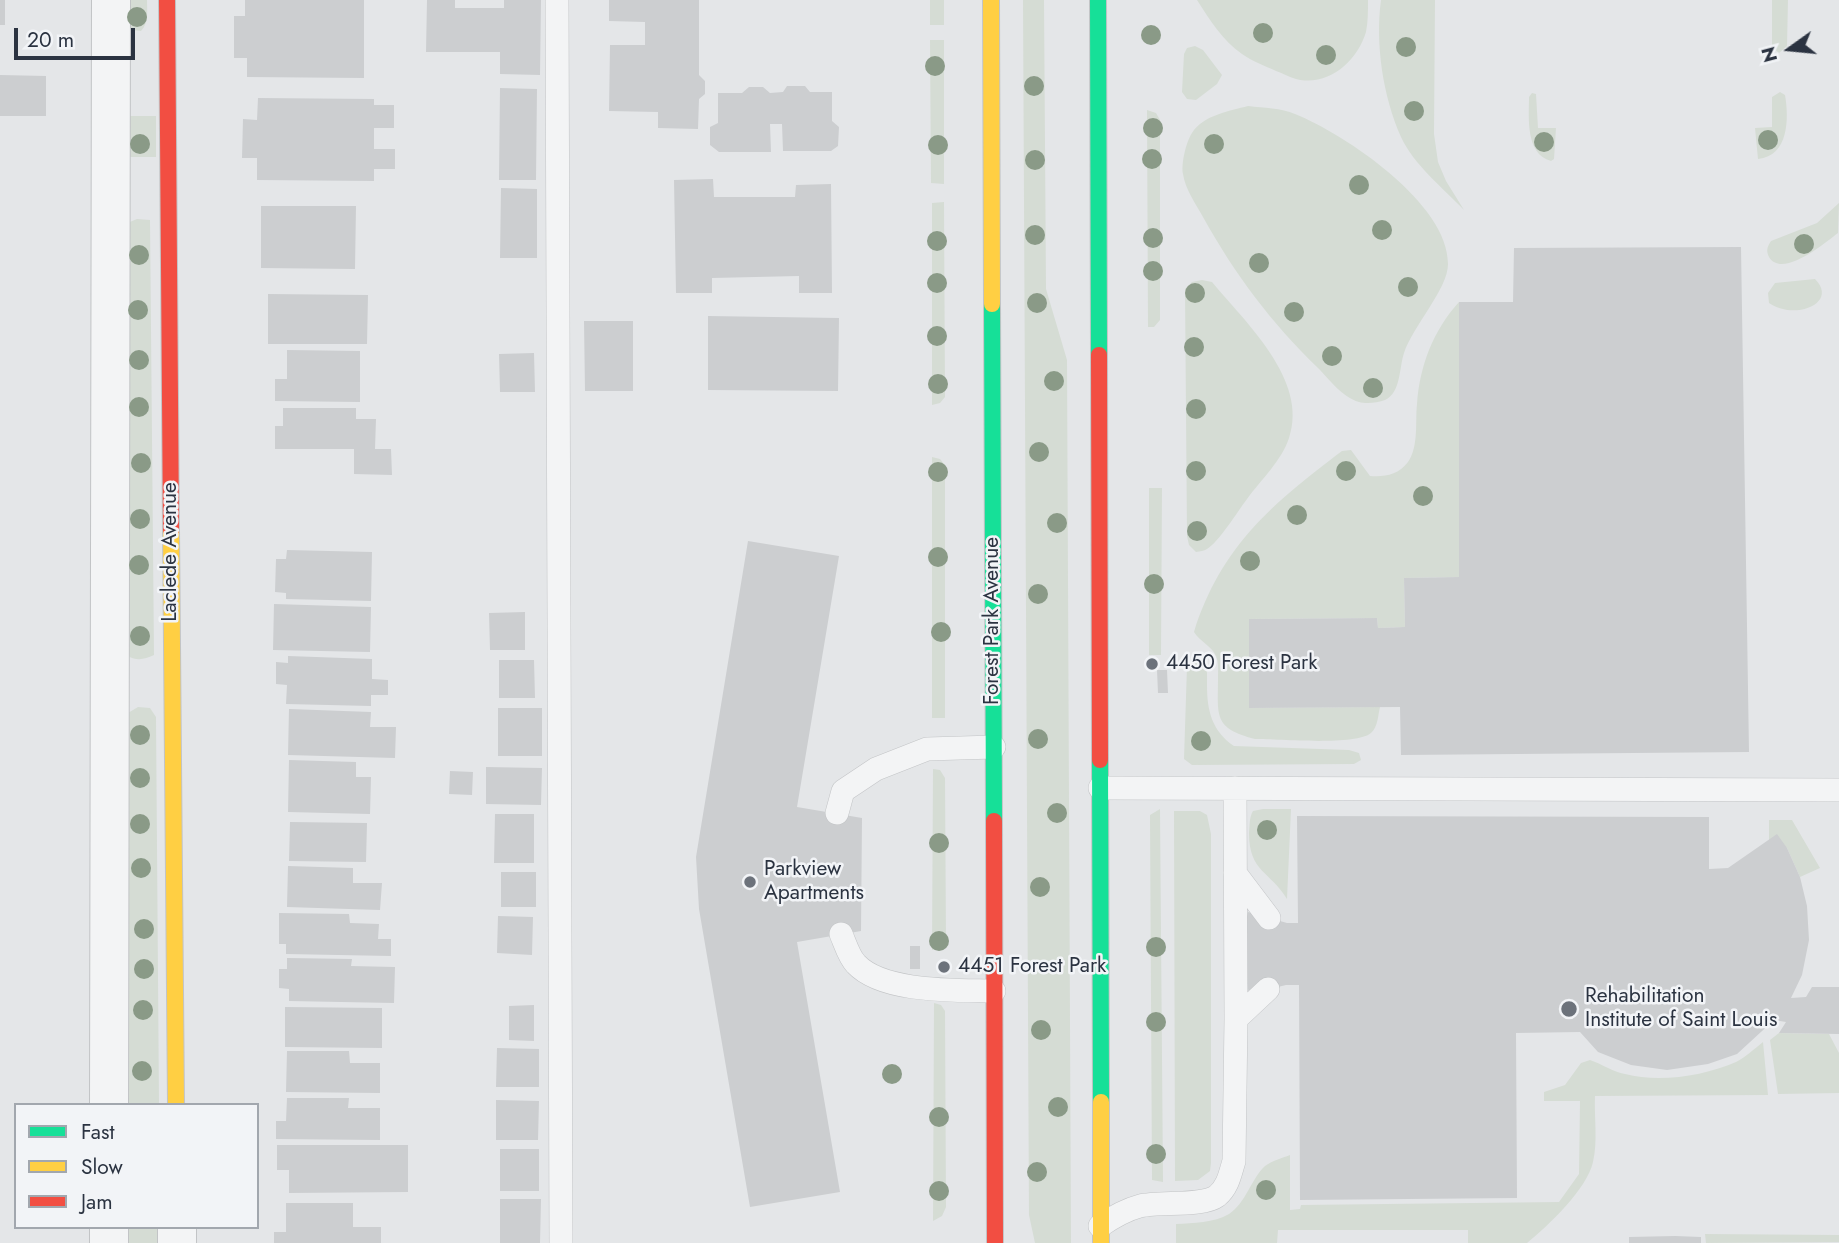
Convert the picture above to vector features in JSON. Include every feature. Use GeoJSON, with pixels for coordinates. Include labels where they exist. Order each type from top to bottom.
{"type":"FeatureCollection","features":[{"type":"Feature","properties":{"kind":"main road","name":"Laclede Avenue"},"geometry":{"type":"LineString","coordinates":[[167,0],[176,1103]]}},
{"type":"Feature","properties":{"kind":"main road","name":"Forest Park Avenue"},"geometry":{"type":"LineString","coordinates":[[991,0],[995,1243]]}},
{"type":"Feature","properties":{"kind":"main road"},"geometry":{"type":"LineString","coordinates":[[1098,0],[1100,1234]]}},
{"type":"Feature","properties":{"kind":"street"},"geometry":{"type":"LineString","coordinates":[[109,1103],[111,0]]}},
{"type":"Feature","properties":{"kind":"lane"},"geometry":{"type":"LineString","coordinates":[[557,0],[561,1243]]}},
{"type":"Feature","properties":{"kind":"lane"},"geometry":{"type":"LineString","coordinates":[[837,813],[843,791],[876,769],[927,749],[994,747]]}},
{"type":"Feature","properties":{"kind":"lane"},"geometry":{"type":"LineString","coordinates":[[1100,788],[1839,790]]}},
{"type":"Feature","properties":{"kind":"lane"},"geometry":{"type":"LineString","coordinates":[[1100,1234],[1118,1214],[1142,1206],[1216,1197],[1228,1182],[1234,1161],[1235,788]]}},
{"type":"Feature","properties":{"kind":"lane"},"geometry":{"type":"LineString","coordinates":[[1235,873],[1269,918]]}},
{"type":"Feature","properties":{"kind":"lane"},"geometry":{"type":"LineString","coordinates":[[841,934],[855,963],[875,978],[928,990],[994,991]]}},
{"type":"Feature","properties":{"kind":"lane"},"geometry":{"type":"LineString","coordinates":[[1236,1019],[1268,989]]}},
{"type":"Feature","properties":{"kind":"shaded area"},"geometry":{"type":"Polygon","coordinates":[[[127,0],[147,0],[146,21],[141,31],[131,30],[128,26],[127,0]]]}},
{"type":"Feature","properties":{"kind":"shaded area"},"geometry":{"type":"Polygon","coordinates":[[[930,0],[944,0],[944,25],[930,25],[930,0]]]}},
{"type":"Feature","properties":{"kind":"shaded area"},"geometry":{"type":"Polygon","coordinates":[[[1023,0],[1044,0],[1046,289],[1067,360],[1071,1243],[1035,1243],[1029,1215],[1023,0]]]}},
{"type":"Feature","properties":{"kind":"shaded area"},"geometry":{"type":"Polygon","coordinates":[[[1197,0],[1368,0],[1368,20],[1362,43],[1348,62],[1330,76],[1308,81],[1296,79],[1246,57],[1228,42],[1197,0]]]}},
{"type":"Feature","properties":{"kind":"shaded area"},"geometry":{"type":"Polygon","coordinates":[[[1381,0],[1435,0],[1434,134],[1438,162],[1464,210],[1429,176],[1401,137],[1389,104],[1382,70],[1379,34],[1381,0]]]}},
{"type":"Feature","properties":{"kind":"shaded area"},"geometry":{"type":"Polygon","coordinates":[[[1772,0],[1788,0],[1787,46],[1779,53],[1772,47],[1772,0]]]}},
{"type":"Feature","properties":{"kind":"shaded area"},"geometry":{"type":"Polygon","coordinates":[[[930,40],[944,40],[944,184],[931,183],[930,40]]]}},
{"type":"Feature","properties":{"kind":"shaded area"},"geometry":{"type":"Polygon","coordinates":[[[1195,46],[1203,50],[1222,75],[1217,84],[1196,100],[1187,99],[1182,92],[1184,54],[1187,48],[1195,46]]]}},
{"type":"Feature","properties":{"kind":"shaded area"},"geometry":{"type":"Polygon","coordinates":[[[1780,92],[1785,95],[1785,134],[1776,151],[1758,159],[1755,128],[1772,127],[1772,97],[1780,92]]]}},
{"type":"Feature","properties":{"kind":"shaded area"},"geometry":{"type":"Polygon","coordinates":[[[1532,93],[1536,94],[1538,128],[1556,128],[1554,159],[1551,161],[1537,151],[1530,134],[1529,97],[1532,93]]]}},
{"type":"Feature","properties":{"kind":"shaded area"},"geometry":{"type":"Polygon","coordinates":[[[1248,106],[1295,114],[1366,154],[1413,195],[1432,218],[1444,241],[1448,264],[1442,285],[1408,342],[1399,380],[1394,392],[1385,400],[1365,403],[1347,396],[1301,350],[1269,315],[1241,278],[1188,191],[1183,165],[1192,133],[1210,118],[1248,106]]]}},
{"type":"Feature","properties":{"kind":"shaded area"},"geometry":{"type":"Polygon","coordinates":[[[1147,110],[1156,113],[1160,120],[1160,320],[1154,327],[1148,327],[1147,110]]]}},
{"type":"Feature","properties":{"kind":"shaded area"},"geometry":{"type":"Polygon","coordinates":[[[123,116],[156,116],[156,157],[122,157],[123,116]]]}},
{"type":"Feature","properties":{"kind":"shaded area"},"geometry":{"type":"Polygon","coordinates":[[[944,202],[945,397],[940,403],[932,405],[932,203],[944,202]]]}},
{"type":"Feature","properties":{"kind":"shaded area"},"geometry":{"type":"Polygon","coordinates":[[[1839,203],[1838,233],[1832,238],[1793,262],[1775,263],[1769,257],[1767,249],[1771,241],[1817,223],[1839,203]]]}},
{"type":"Feature","properties":{"kind":"shaded area"},"geometry":{"type":"Polygon","coordinates":[[[137,219],[150,220],[154,655],[140,659],[125,655],[125,224],[137,219]]]}},
{"type":"Feature","properties":{"kind":"shaded area"},"geometry":{"type":"Polygon","coordinates":[[[1815,279],[1822,295],[1811,307],[1791,310],[1769,303],[1768,293],[1775,283],[1815,279]]]}},
{"type":"Feature","properties":{"kind":"shaded area"},"geometry":{"type":"Polygon","coordinates":[[[1192,282],[1212,282],[1270,353],[1290,395],[1293,416],[1289,438],[1276,462],[1212,546],[1196,552],[1189,545],[1187,536],[1185,289],[1192,282]]]}},
{"type":"Feature","properties":{"kind":"shaded area"},"geometry":{"type":"Polygon","coordinates":[[[1459,302],[1459,577],[1404,578],[1405,627],[1378,628],[1377,618],[1249,619],[1250,708],[1380,707],[1373,730],[1363,737],[1316,741],[1255,739],[1241,735],[1225,725],[1221,719],[1216,656],[1194,632],[1205,602],[1234,551],[1252,529],[1272,508],[1342,451],[1351,450],[1370,476],[1391,474],[1408,462],[1415,441],[1421,376],[1429,349],[1459,302]]]}},
{"type":"Feature","properties":{"kind":"shaded area"},"geometry":{"type":"Polygon","coordinates":[[[932,457],[940,459],[945,465],[945,718],[932,718],[932,457]]]}},
{"type":"Feature","properties":{"kind":"shaded area"},"geometry":{"type":"Polygon","coordinates":[[[1149,488],[1162,488],[1161,655],[1149,655],[1149,488]]]}},
{"type":"Feature","properties":{"kind":"shaded area"},"geometry":{"type":"Polygon","coordinates":[[[1196,656],[1203,657],[1206,664],[1207,694],[1212,720],[1220,734],[1234,746],[1349,750],[1359,753],[1361,760],[1354,764],[1192,765],[1184,759],[1187,666],[1196,656]]]}},
{"type":"Feature","properties":{"kind":"shaded area"},"geometry":{"type":"Polygon","coordinates":[[[138,707],[150,708],[156,717],[159,1103],[124,1103],[128,713],[138,707]]]}},
{"type":"Feature","properties":{"kind":"shaded area"},"geometry":{"type":"Polygon","coordinates":[[[933,769],[940,770],[945,778],[946,942],[941,948],[932,950],[933,769]]]}},
{"type":"Feature","properties":{"kind":"shaded area"},"geometry":{"type":"Polygon","coordinates":[[[1160,809],[1163,1182],[1152,1180],[1150,815],[1160,809]]]}},
{"type":"Feature","properties":{"kind":"shaded area"},"geometry":{"type":"Polygon","coordinates":[[[1291,809],[1287,899],[1257,864],[1250,846],[1250,819],[1253,811],[1291,809]]]}},
{"type":"Feature","properties":{"kind":"shaded area"},"geometry":{"type":"Polygon","coordinates":[[[1174,811],[1200,811],[1207,815],[1211,834],[1211,1163],[1210,1171],[1198,1180],[1175,1181],[1174,811]]]}},
{"type":"Feature","properties":{"kind":"shaded area"},"geometry":{"type":"Polygon","coordinates":[[[1769,820],[1792,820],[1820,868],[1800,877],[1787,848],[1769,840],[1769,820]]]}},
{"type":"Feature","properties":{"kind":"shaded area"},"geometry":{"type":"Polygon","coordinates":[[[934,1003],[941,1005],[945,1011],[946,1207],[942,1216],[933,1221],[934,1003]]]}},
{"type":"Feature","properties":{"kind":"shaded area"},"geometry":{"type":"Polygon","coordinates":[[[1779,1033],[1829,1034],[1839,1053],[1839,1093],[1778,1094],[1770,1040],[1779,1033]]]}},
{"type":"Feature","properties":{"kind":"shaded area"},"geometry":{"type":"Polygon","coordinates":[[[1763,1042],[1768,1095],[1595,1096],[1595,1146],[1589,1173],[1566,1206],[1527,1243],[1468,1243],[1468,1230],[1278,1230],[1277,1243],[1176,1243],[1176,1224],[1210,1221],[1229,1214],[1240,1204],[1265,1166],[1290,1155],[1290,1210],[1300,1209],[1301,1205],[1559,1202],[1579,1174],[1580,1101],[1544,1101],[1544,1092],[1565,1085],[1581,1063],[1590,1060],[1616,1072],[1638,1077],[1681,1077],[1736,1062],[1763,1042]]]}},
{"type":"Feature","properties":{"kind":"shaded area"},"geometry":{"type":"Polygon","coordinates":[[[124,1229],[161,1229],[161,1243],[124,1243],[124,1229]]]}},
{"type":"Feature","properties":{"kind":"shaded area"},"geometry":{"type":"Polygon","coordinates":[[[1705,1234],[1839,1235],[1839,1242],[1706,1243],[1705,1234]]]}},
{"type":"Feature","properties":{"kind":"building"},"geometry":{"type":"Polygon","coordinates":[[[0,0],[5,0],[5,25],[0,25],[0,0]]]}},
{"type":"Feature","properties":{"kind":"building"},"geometry":{"type":"Polygon","coordinates":[[[245,0],[364,0],[364,78],[247,77],[247,58],[234,58],[234,16],[245,16],[245,0]]]}},
{"type":"Feature","properties":{"kind":"building"},"geometry":{"type":"Polygon","coordinates":[[[427,0],[455,0],[455,8],[504,8],[504,0],[541,0],[540,75],[500,74],[500,52],[426,52],[427,0]]]}},
{"type":"Feature","properties":{"kind":"building"},"geometry":{"type":"Polygon","coordinates":[[[609,0],[699,0],[699,75],[705,81],[705,94],[699,99],[698,129],[658,128],[658,112],[609,111],[610,45],[645,45],[645,22],[609,21],[609,0]]]}},
{"type":"Feature","properties":{"kind":"building"},"geometry":{"type":"Polygon","coordinates":[[[0,75],[46,76],[46,116],[0,116],[0,75]]]}},
{"type":"Feature","properties":{"kind":"building"},"geometry":{"type":"Polygon","coordinates":[[[787,86],[805,86],[810,92],[832,92],[832,121],[839,127],[838,146],[831,151],[783,151],[782,124],[770,124],[771,152],[719,152],[710,145],[710,127],[718,123],[718,93],[742,93],[749,87],[763,87],[770,93],[783,92],[787,86]]]}},
{"type":"Feature","properties":{"kind":"building"},"geometry":{"type":"Polygon","coordinates":[[[500,88],[537,89],[536,180],[499,180],[500,88]]]}},
{"type":"Feature","properties":{"kind":"building"},"geometry":{"type":"Polygon","coordinates":[[[258,98],[374,99],[374,105],[394,105],[394,128],[374,128],[374,149],[395,149],[395,169],[374,169],[374,181],[257,180],[257,158],[242,158],[243,119],[257,120],[258,98]]]}},
{"type":"Feature","properties":{"kind":"building"},"geometry":{"type":"Polygon","coordinates":[[[713,179],[714,197],[795,197],[796,185],[831,184],[832,293],[799,293],[799,276],[712,278],[712,293],[676,293],[674,180],[713,179]]]}},
{"type":"Feature","properties":{"kind":"building"},"geometry":{"type":"Polygon","coordinates":[[[501,188],[537,189],[537,258],[500,258],[501,188]]]}},
{"type":"Feature","properties":{"kind":"building"},"geometry":{"type":"Polygon","coordinates":[[[261,206],[356,206],[355,269],[261,268],[261,206]]]}},
{"type":"Feature","properties":{"kind":"building"},"geometry":{"type":"Polygon","coordinates":[[[1741,247],[1749,752],[1401,755],[1400,707],[1249,708],[1249,619],[1377,618],[1378,628],[1405,627],[1404,578],[1459,577],[1459,302],[1513,302],[1514,248],[1741,247]]]}},
{"type":"Feature","properties":{"kind":"building"},"geometry":{"type":"Polygon","coordinates":[[[268,294],[368,295],[367,344],[268,344],[268,294]]]}},
{"type":"Feature","properties":{"kind":"building"},"geometry":{"type":"Polygon","coordinates":[[[708,316],[839,318],[838,391],[708,390],[708,316]]]}},
{"type":"Feature","properties":{"kind":"building"},"geometry":{"type":"Polygon","coordinates":[[[584,321],[633,321],[633,391],[585,391],[584,321]]]}},
{"type":"Feature","properties":{"kind":"building"},"geometry":{"type":"Polygon","coordinates":[[[287,350],[360,351],[360,402],[275,401],[275,379],[287,379],[287,350]]]}},
{"type":"Feature","properties":{"kind":"building"},"geometry":{"type":"Polygon","coordinates":[[[534,353],[535,392],[500,392],[499,354],[534,353]]]}},
{"type":"Feature","properties":{"kind":"building"},"geometry":{"type":"Polygon","coordinates":[[[283,408],[356,408],[356,419],[376,419],[375,449],[391,449],[392,475],[354,474],[354,449],[275,449],[275,426],[283,426],[283,408]]]}},
{"type":"Feature","properties":{"kind":"building","name":"Parkview Apartments"},"geometry":{"type":"Polygon","coordinates":[[[748,541],[839,556],[797,807],[862,818],[861,931],[797,942],[840,1192],[750,1207],[699,909],[696,857],[748,541]]]}},
{"type":"Feature","properties":{"kind":"building"},"geometry":{"type":"Polygon","coordinates":[[[287,550],[372,552],[371,601],[286,599],[286,593],[275,592],[276,559],[286,559],[287,550]]]}},
{"type":"Feature","properties":{"kind":"building"},"geometry":{"type":"Polygon","coordinates":[[[274,604],[371,607],[370,652],[273,650],[274,604]]]}},
{"type":"Feature","properties":{"kind":"building"},"geometry":{"type":"Polygon","coordinates":[[[525,612],[525,650],[490,650],[489,613],[525,612]]]}},
{"type":"Feature","properties":{"kind":"building"},"geometry":{"type":"Polygon","coordinates":[[[288,656],[372,659],[372,679],[388,680],[388,695],[371,695],[371,706],[286,704],[287,685],[276,684],[276,662],[288,663],[288,656]]]}},
{"type":"Feature","properties":{"kind":"building"},"geometry":{"type":"Polygon","coordinates":[[[499,660],[534,660],[535,698],[499,698],[499,660]]]}},
{"type":"Feature","properties":{"kind":"building"},"geometry":{"type":"Polygon","coordinates":[[[1157,670],[1167,670],[1168,693],[1158,693],[1157,670]]]}},
{"type":"Feature","properties":{"kind":"building"},"geometry":{"type":"Polygon","coordinates":[[[498,708],[542,708],[542,756],[498,756],[498,708]]]}},
{"type":"Feature","properties":{"kind":"building"},"geometry":{"type":"Polygon","coordinates":[[[289,709],[371,712],[370,727],[396,727],[395,758],[288,755],[289,709]]]}},
{"type":"Feature","properties":{"kind":"building"},"geometry":{"type":"Polygon","coordinates":[[[289,760],[356,762],[356,777],[371,777],[370,814],[288,812],[289,760]]]}},
{"type":"Feature","properties":{"kind":"building"},"geometry":{"type":"Polygon","coordinates":[[[486,767],[542,768],[541,805],[486,804],[486,767]]]}},
{"type":"Feature","properties":{"kind":"building"},"geometry":{"type":"Polygon","coordinates":[[[450,771],[473,772],[472,795],[449,794],[450,771]]]}},
{"type":"Feature","properties":{"kind":"building"},"geometry":{"type":"Polygon","coordinates":[[[495,814],[534,814],[534,863],[494,863],[495,814]]]}},
{"type":"Feature","properties":{"kind":"building","name":"Rehabilitation Institute of Saint Louis"},"geometry":{"type":"Polygon","coordinates":[[[1297,816],[1709,817],[1709,869],[1728,868],[1777,834],[1787,848],[1800,877],[1807,906],[1809,940],[1802,975],[1791,998],[1806,997],[1812,987],[1839,987],[1839,1034],[1779,1033],[1786,1022],[1774,1020],[1737,1054],[1708,1064],[1667,1070],[1631,1065],[1598,1052],[1580,1032],[1516,1033],[1517,1198],[1300,1200],[1299,985],[1286,985],[1249,994],[1243,930],[1248,912],[1287,923],[1298,923],[1297,816]]]}},
{"type":"Feature","properties":{"kind":"building"},"geometry":{"type":"Polygon","coordinates":[[[290,822],[367,823],[366,862],[289,861],[290,822]]]}},
{"type":"Feature","properties":{"kind":"building"},"geometry":{"type":"Polygon","coordinates":[[[288,866],[353,868],[353,883],[382,883],[380,910],[287,907],[288,866]]]}},
{"type":"Feature","properties":{"kind":"building"},"geometry":{"type":"Polygon","coordinates":[[[501,872],[536,872],[536,907],[501,907],[501,872]]]}},
{"type":"Feature","properties":{"kind":"building"},"geometry":{"type":"Polygon","coordinates":[[[279,913],[349,914],[350,923],[379,924],[378,939],[391,939],[391,956],[286,954],[286,944],[279,944],[279,913]]]}},
{"type":"Feature","properties":{"kind":"building"},"geometry":{"type":"Polygon","coordinates":[[[498,916],[533,917],[532,955],[497,953],[498,916]]]}},
{"type":"Feature","properties":{"kind":"building"},"geometry":{"type":"Polygon","coordinates":[[[910,946],[920,946],[920,969],[910,969],[910,946]]]}},
{"type":"Feature","properties":{"kind":"building"},"geometry":{"type":"Polygon","coordinates":[[[287,958],[352,959],[351,966],[395,967],[394,1003],[289,1001],[289,989],[279,988],[279,969],[287,969],[287,958]]]}},
{"type":"Feature","properties":{"kind":"building"},"geometry":{"type":"Polygon","coordinates":[[[534,1005],[534,1041],[509,1040],[509,1006],[534,1005]]]}},
{"type":"Feature","properties":{"kind":"building"},"geometry":{"type":"Polygon","coordinates":[[[285,1007],[382,1008],[382,1048],[285,1047],[285,1007]]]}},
{"type":"Feature","properties":{"kind":"building"},"geometry":{"type":"Polygon","coordinates":[[[497,1048],[539,1049],[539,1087],[496,1087],[497,1048]]]}},
{"type":"Feature","properties":{"kind":"building"},"geometry":{"type":"Polygon","coordinates":[[[287,1051],[349,1051],[350,1063],[380,1063],[380,1093],[286,1092],[287,1051]]]}},
{"type":"Feature","properties":{"kind":"building"},"geometry":{"type":"Polygon","coordinates":[[[287,1098],[349,1098],[348,1108],[380,1108],[380,1140],[276,1139],[276,1121],[286,1121],[287,1098]]]}},
{"type":"Feature","properties":{"kind":"building"},"geometry":{"type":"Polygon","coordinates":[[[496,1100],[539,1101],[538,1140],[496,1140],[496,1100]]]}},
{"type":"Feature","properties":{"kind":"building"},"geometry":{"type":"Polygon","coordinates":[[[277,1145],[408,1145],[408,1192],[289,1193],[289,1170],[277,1170],[277,1145]]]}},
{"type":"Feature","properties":{"kind":"building"},"geometry":{"type":"Polygon","coordinates":[[[500,1149],[539,1149],[539,1191],[500,1191],[500,1149]]]}},
{"type":"Feature","properties":{"kind":"building"},"geometry":{"type":"Polygon","coordinates":[[[500,1199],[541,1199],[540,1243],[500,1243],[500,1199]]]}},
{"type":"Feature","properties":{"kind":"building"},"geometry":{"type":"Polygon","coordinates":[[[286,1203],[353,1203],[353,1227],[381,1227],[381,1243],[274,1243],[274,1232],[286,1232],[286,1203]]]}},
{"type":"Feature","properties":{"kind":"building"},"geometry":{"type":"Polygon","coordinates":[[[1629,1237],[1701,1237],[1701,1243],[1629,1243],[1629,1237]]]}},
{"type":"Feature","properties":{"kind":"traffic: fast"},"geometry":{"type":"LineString","coordinates":[[1098,0],[1099,355]]}},
{"type":"Feature","properties":{"kind":"traffic: fast"},"geometry":{"type":"LineString","coordinates":[[992,304],[994,821]]}},
{"type":"Feature","properties":{"kind":"traffic: fast"},"geometry":{"type":"LineString","coordinates":[[1100,760],[1101,1102]]}},
{"type":"Feature","properties":{"kind":"traffic: slow"},"geometry":{"type":"LineString","coordinates":[[991,0],[992,304]]}},
{"type":"Feature","properties":{"kind":"traffic: slow"},"geometry":{"type":"LineString","coordinates":[[171,530],[176,1103]]}},
{"type":"Feature","properties":{"kind":"traffic: slow"},"geometry":{"type":"LineString","coordinates":[[1101,1102],[1101,1243]]}},
{"type":"Feature","properties":{"kind":"traffic: jam"},"geometry":{"type":"LineString","coordinates":[[167,0],[171,530]]}},
{"type":"Feature","properties":{"kind":"traffic: jam"},"geometry":{"type":"LineString","coordinates":[[1099,355],[1100,760]]}},
{"type":"Feature","properties":{"kind":"traffic: jam"},"geometry":{"type":"LineString","coordinates":[[994,821],[995,1243]]}},
{"type":"Feature","properties":{"kind":"place","name":"4450 Forest Park"},"geometry":{"type":"Point","coordinates":[1152,664]}},
{"type":"Feature","properties":{"kind":"place","name":"Parkview Apartments"},"geometry":{"type":"Point","coordinates":[750,882]}},
{"type":"Feature","properties":{"kind":"place","name":"4451 Forest Park"},"geometry":{"type":"Point","coordinates":[944,967]}},
{"type":"Feature","properties":{"kind":"place","name":"Rehabilitation Institute of Saint Louis"},"geometry":{"type":"Point","coordinates":[1569,1009]}}]}
